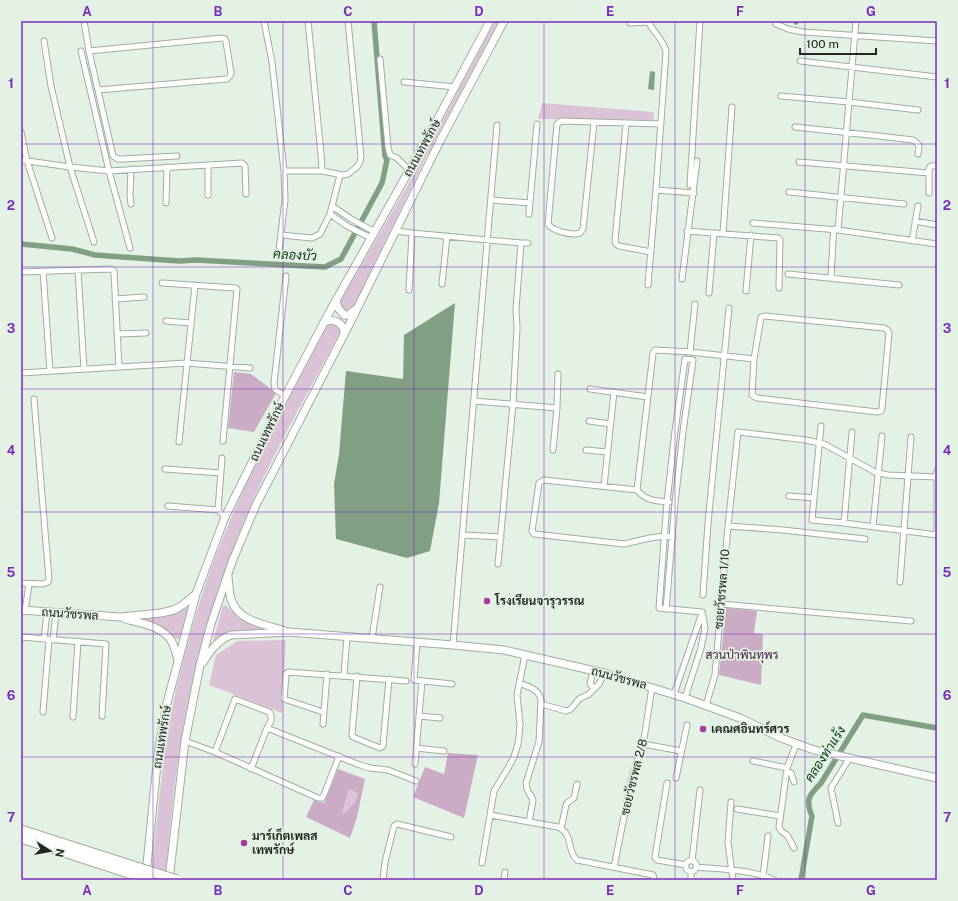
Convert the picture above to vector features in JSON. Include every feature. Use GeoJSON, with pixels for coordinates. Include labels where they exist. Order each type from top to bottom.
{"type":"FeatureCollection","features":[{"type":"Feature","properties":{"kind":"highway"},"geometry":{"type":"LineString","coordinates":[[21,830],[177,880]]}},
{"type":"Feature","properties":{"kind":"highway"},"geometry":{"type":"LineString","coordinates":[[21,838],[150,880]]}},
{"type":"Feature","properties":{"kind":"main road","name":"ถนนเทพรักษ์"},"geometry":{"type":"LineString","coordinates":[[145,880],[158,754],[167,703],[196,594],[225,517],[285,396],[324,322],[455,87],[490,21]]}},
{"type":"Feature","properties":{"kind":"main road","name":"ถนนเทพรักษ์"},"geometry":{"type":"LineString","coordinates":[[169,880],[185,741],[200,665],[211,624],[232,562],[256,505],[358,308],[438,143],[504,21]]}},
{"type":"Feature","properties":{"kind":"main road"},"geometry":{"type":"LineString","coordinates":[[336,300],[338,308],[344,315],[352,314],[358,308]]}},
{"type":"Feature","properties":{"kind":"main road"},"geometry":{"type":"LineString","coordinates":[[324,322],[328,320],[339,322],[344,331],[343,336]]}},
{"type":"Feature","properties":{"kind":"main road","name":"ถนนวัชรพล"},"geometry":{"type":"LineString","coordinates":[[228,574],[231,599],[241,616],[251,621],[289,632]]}},
{"type":"Feature","properties":{"kind":"main road","name":"ถนนวัชรพล"},"geometry":{"type":"LineString","coordinates":[[23,610],[120,617],[161,613],[174,610],[196,594]]}},
{"type":"Feature","properties":{"kind":"main road","name":"ถนนวัชรพล"},"geometry":{"type":"LineString","coordinates":[[120,617],[155,627],[168,636],[173,644],[178,661]]}},
{"type":"Feature","properties":{"kind":"main road","name":"ถนนวัชรพล"},"geometry":{"type":"LineString","coordinates":[[200,665],[215,646],[224,638],[231,635],[289,632],[504,650],[604,673],[674,694],[740,718],[796,745],[847,759],[937,778]]}},
{"type":"Feature","properties":{"kind":"street"},"geometry":{"type":"LineString","coordinates":[[84,21],[89,52],[113,156],[115,158],[122,159],[177,156]]}},
{"type":"Feature","properties":{"kind":"street"},"geometry":{"type":"LineString","coordinates":[[264,21],[272,62],[284,171],[285,200],[278,250]]}},
{"type":"Feature","properties":{"kind":"street"},"geometry":{"type":"LineString","coordinates":[[308,21],[322,171]]}},
{"type":"Feature","properties":{"kind":"street"},"geometry":{"type":"LineString","coordinates":[[284,171],[322,171],[343,175],[353,171],[360,162],[361,157],[348,21]]}},
{"type":"Feature","properties":{"kind":"street"},"geometry":{"type":"LineString","coordinates":[[690,185],[700,21]]}},
{"type":"Feature","properties":{"kind":"street"},"geometry":{"type":"LineString","coordinates":[[831,278],[833,240],[836,230],[840,197],[856,21]]}},
{"type":"Feature","properties":{"kind":"street"},"geometry":{"type":"LineString","coordinates":[[630,23],[648,22],[665,46],[666,52],[648,285]]}},
{"type":"Feature","properties":{"kind":"street"},"geometry":{"type":"LineString","coordinates":[[776,24],[788,29],[803,32],[937,42]]}},
{"type":"Feature","properties":{"kind":"street"},"geometry":{"type":"LineString","coordinates":[[89,52],[222,38],[225,39],[226,42],[231,73],[227,79],[98,90]]}},
{"type":"Feature","properties":{"kind":"street"},"geometry":{"type":"LineString","coordinates":[[44,41],[58,121],[70,167],[94,242]]}},
{"type":"Feature","properties":{"kind":"street"},"geometry":{"type":"LineString","coordinates":[[81,50],[109,171],[130,248]]}},
{"type":"Feature","properties":{"kind":"street"},"geometry":{"type":"LineString","coordinates":[[380,59],[390,155],[397,158],[409,170]]}},
{"type":"Feature","properties":{"kind":"street"},"geometry":{"type":"LineString","coordinates":[[800,61],[937,77]]}},
{"type":"Feature","properties":{"kind":"street"},"geometry":{"type":"LineString","coordinates":[[404,82],[455,87]]}},
{"type":"Feature","properties":{"kind":"street"},"geometry":{"type":"LineString","coordinates":[[781,96],[918,110]]}},
{"type":"Feature","properties":{"kind":"street"},"geometry":{"type":"LineString","coordinates":[[723,233],[732,107]]}},
{"type":"Feature","properties":{"kind":"street"},"geometry":{"type":"LineString","coordinates":[[594,123],[583,229],[576,235],[552,229],[548,224],[557,124],[561,121],[661,124]]}},
{"type":"Feature","properties":{"kind":"street"},"geometry":{"type":"LineString","coordinates":[[529,214],[537,124]]}},
{"type":"Feature","properties":{"kind":"street"},"geometry":{"type":"LineString","coordinates":[[626,124],[616,244],[619,246],[651,252]]}},
{"type":"Feature","properties":{"kind":"street"},"geometry":{"type":"LineString","coordinates":[[453,645],[497,125]]}},
{"type":"Feature","properties":{"kind":"street"},"geometry":{"type":"LineString","coordinates":[[795,127],[913,140],[917,142],[919,146],[918,154]]}},
{"type":"Feature","properties":{"kind":"street"},"geometry":{"type":"LineString","coordinates":[[21,132],[27,161],[52,238]]}},
{"type":"Feature","properties":{"kind":"street"},"geometry":{"type":"LineString","coordinates":[[21,160],[109,171],[242,164],[244,165],[246,194]]}},
{"type":"Feature","properties":{"kind":"street"},"geometry":{"type":"LineString","coordinates":[[682,279],[697,161]]}},
{"type":"Feature","properties":{"kind":"street"},"geometry":{"type":"LineString","coordinates":[[799,162],[930,173]]}},
{"type":"Feature","properties":{"kind":"street"},"geometry":{"type":"LineString","coordinates":[[208,165],[208,195]]}},
{"type":"Feature","properties":{"kind":"street"},"geometry":{"type":"LineString","coordinates":[[929,193],[930,167],[937,166]]}},
{"type":"Feature","properties":{"kind":"street"},"geometry":{"type":"LineString","coordinates":[[166,203],[167,168]]}},
{"type":"Feature","properties":{"kind":"street"},"geometry":{"type":"LineString","coordinates":[[131,169],[131,204]]}},
{"type":"Feature","properties":{"kind":"street"},"geometry":{"type":"LineString","coordinates":[[280,235],[315,237],[320,234],[330,214],[340,175]]}},
{"type":"Feature","properties":{"kind":"street"},"geometry":{"type":"LineString","coordinates":[[656,190],[694,192]]}},
{"type":"Feature","properties":{"kind":"street"},"geometry":{"type":"LineString","coordinates":[[789,192],[904,204]]}},
{"type":"Feature","properties":{"kind":"street"},"geometry":{"type":"LineString","coordinates":[[491,200],[530,203]]}},
{"type":"Feature","properties":{"kind":"street"},"geometry":{"type":"LineString","coordinates":[[332,206],[351,219],[375,232]]}},
{"type":"Feature","properties":{"kind":"street"},"geometry":{"type":"LineString","coordinates":[[912,241],[918,206]]}},
{"type":"Feature","properties":{"kind":"street"},"geometry":{"type":"LineString","coordinates":[[330,214],[347,226],[371,238]]}},
{"type":"Feature","properties":{"kind":"street"},"geometry":{"type":"LineString","coordinates":[[915,221],[937,225]]}},
{"type":"Feature","properties":{"kind":"street"},"geometry":{"type":"LineString","coordinates":[[754,223],[836,230],[937,244]]}},
{"type":"Feature","properties":{"kind":"street"},"geometry":{"type":"LineString","coordinates":[[396,230],[412,233],[528,243]]}},
{"type":"Feature","properties":{"kind":"street"},"geometry":{"type":"LineString","coordinates":[[687,231],[751,236],[774,236],[780,240],[779,288]]}},
{"type":"Feature","properties":{"kind":"street"},"geometry":{"type":"LineString","coordinates":[[409,290],[412,233]]}},
{"type":"Feature","properties":{"kind":"street"},"geometry":{"type":"LineString","coordinates":[[709,293],[714,233]]}},
{"type":"Feature","properties":{"kind":"street"},"geometry":{"type":"LineString","coordinates":[[442,284],[447,236]]}},
{"type":"Feature","properties":{"kind":"street"},"geometry":{"type":"LineString","coordinates":[[746,291],[751,236]]}},
{"type":"Feature","properties":{"kind":"street"},"geometry":{"type":"LineString","coordinates":[[498,564],[513,404],[516,308],[521,243]]}},
{"type":"Feature","properties":{"kind":"street"},"geometry":{"type":"LineString","coordinates":[[21,272],[112,269],[114,272],[119,368]]}},
{"type":"Feature","properties":{"kind":"street"},"geometry":{"type":"LineString","coordinates":[[78,270],[84,369]]}},
{"type":"Feature","properties":{"kind":"street"},"geometry":{"type":"LineString","coordinates":[[43,271],[50,371]]}},
{"type":"Feature","properties":{"kind":"street"},"geometry":{"type":"LineString","coordinates":[[788,274],[899,285]]}},
{"type":"Feature","properties":{"kind":"street"},"geometry":{"type":"LineString","coordinates":[[285,396],[275,390],[274,383],[286,276]]}},
{"type":"Feature","properties":{"kind":"street"},"geometry":{"type":"LineString","coordinates":[[162,283],[237,289],[223,441]]}},
{"type":"Feature","properties":{"kind":"street"},"geometry":{"type":"LineString","coordinates":[[179,442],[195,285]]}},
{"type":"Feature","properties":{"kind":"street"},"geometry":{"type":"LineString","coordinates":[[115,299],[144,298]]}},
{"type":"Feature","properties":{"kind":"street"},"geometry":{"type":"LineString","coordinates":[[690,352],[695,304]]}},
{"type":"Feature","properties":{"kind":"street"},"geometry":{"type":"LineString","coordinates":[[703,595],[708,523],[729,308]]}},
{"type":"Feature","properties":{"kind":"street"},"geometry":{"type":"LineString","coordinates":[[765,316],[884,328],[889,333],[882,408],[881,411],[877,412],[754,397],[752,395],[754,359],[761,317],[765,316]]}},
{"type":"Feature","properties":{"kind":"street"},"geometry":{"type":"LineString","coordinates":[[166,321],[191,323]]}},
{"type":"Feature","properties":{"kind":"street"},"geometry":{"type":"LineString","coordinates":[[117,334],[146,333]]}},
{"type":"Feature","properties":{"kind":"street"},"geometry":{"type":"LineString","coordinates":[[637,490],[653,354],[655,350],[658,349],[725,355],[754,359]]}},
{"type":"Feature","properties":{"kind":"street"},"geometry":{"type":"LineString","coordinates":[[666,609],[675,503],[693,360],[685,359],[667,502],[659,608],[666,609],[702,612]]}},
{"type":"Feature","properties":{"kind":"street"},"geometry":{"type":"LineString","coordinates":[[21,373],[186,363],[250,368]]}},
{"type":"Feature","properties":{"kind":"street"},"geometry":{"type":"LineString","coordinates":[[553,450],[557,408],[558,374]]}},
{"type":"Feature","properties":{"kind":"street"},"geometry":{"type":"LineString","coordinates":[[590,389],[648,397]]}},
{"type":"Feature","properties":{"kind":"street"},"geometry":{"type":"LineString","coordinates":[[604,486],[614,392]]}},
{"type":"Feature","properties":{"kind":"street"},"geometry":{"type":"LineString","coordinates":[[21,583],[43,584],[48,582],[49,579],[34,399]]}},
{"type":"Feature","properties":{"kind":"street"},"geometry":{"type":"LineString","coordinates":[[474,401],[557,408]]}},
{"type":"Feature","properties":{"kind":"street"},"geometry":{"type":"LineString","coordinates":[[589,421],[610,424]]}},
{"type":"Feature","properties":{"kind":"street"},"geometry":{"type":"LineString","coordinates":[[821,426],[812,520],[844,522],[937,534],[937,471]]}},
{"type":"Feature","properties":{"kind":"street"},"geometry":{"type":"LineString","coordinates":[[675,431],[683,432]]}},
{"type":"Feature","properties":{"kind":"street","name":"ซอยวัชรพล 1/10"},"geometry":{"type":"LineString","coordinates":[[706,705],[715,675],[738,432],[820,443]]}},
{"type":"Feature","properties":{"kind":"street"},"geometry":{"type":"LineString","coordinates":[[844,522],[852,432]]}},
{"type":"Feature","properties":{"kind":"street"},"geometry":{"type":"LineString","coordinates":[[873,526],[882,436]]}},
{"type":"Feature","properties":{"kind":"street"},"geometry":{"type":"LineString","coordinates":[[900,582],[911,437]]}},
{"type":"Feature","properties":{"kind":"street"},"geometry":{"type":"LineString","coordinates":[[820,443],[878,473],[937,478]]}},
{"type":"Feature","properties":{"kind":"street"},"geometry":{"type":"LineString","coordinates":[[586,450],[607,452]]}},
{"type":"Feature","properties":{"kind":"street"},"geometry":{"type":"LineString","coordinates":[[218,510],[222,458]]}},
{"type":"Feature","properties":{"kind":"street"},"geometry":{"type":"LineString","coordinates":[[165,468],[221,473]]}},
{"type":"Feature","properties":{"kind":"street"},"geometry":{"type":"LineString","coordinates":[[673,537],[665,536],[624,544],[533,533],[539,483],[541,480],[637,490],[643,497],[654,501],[675,503]]}},
{"type":"Feature","properties":{"kind":"street"},"geometry":{"type":"LineString","coordinates":[[789,496],[814,498]]}},
{"type":"Feature","properties":{"kind":"street"},"geometry":{"type":"LineString","coordinates":[[168,506],[218,510],[225,517]]}},
{"type":"Feature","properties":{"kind":"street"},"geometry":{"type":"LineString","coordinates":[[728,526],[865,538]]}},
{"type":"Feature","properties":{"kind":"street"},"geometry":{"type":"LineString","coordinates":[[463,535],[501,537]]}},
{"type":"Feature","properties":{"kind":"street"},"geometry":{"type":"LineString","coordinates":[[23,610],[29,584]]}},
{"type":"Feature","properties":{"kind":"street"},"geometry":{"type":"LineString","coordinates":[[372,638],[380,587]]}},
{"type":"Feature","properties":{"kind":"street"},"geometry":{"type":"LineString","coordinates":[[721,604],[911,621]]}},
{"type":"Feature","properties":{"kind":"street"},"geometry":{"type":"LineString","coordinates":[[43,712],[49,640],[47,612]]}},
{"type":"Feature","properties":{"kind":"street"},"geometry":{"type":"LineString","coordinates":[[674,694],[702,612]]}},
{"type":"Feature","properties":{"kind":"street"},"geometry":{"type":"LineString","coordinates":[[685,698],[701,648],[705,628],[702,612]]}},
{"type":"Feature","properties":{"kind":"street"},"geometry":{"type":"LineString","coordinates":[[49,640],[56,613]]}},
{"type":"Feature","properties":{"kind":"street"},"geometry":{"type":"LineString","coordinates":[[344,675],[347,636]]}},
{"type":"Feature","properties":{"kind":"street"},"geometry":{"type":"LineString","coordinates":[[21,637],[78,641],[107,645],[102,716]]}},
{"type":"Feature","properties":{"kind":"street"},"geometry":{"type":"LineString","coordinates":[[73,717],[78,641]]}},
{"type":"Feature","properties":{"kind":"street"},"geometry":{"type":"LineString","coordinates":[[417,642],[414,680],[452,684]]}},
{"type":"Feature","properties":{"kind":"street"},"geometry":{"type":"LineString","coordinates":[[482,863],[494,791],[514,757],[518,744],[520,719],[517,695],[525,654]]}},
{"type":"Feature","properties":{"kind":"street"},"geometry":{"type":"LineString","coordinates":[[593,671],[590,684],[594,688]]}},
{"type":"Feature","properties":{"kind":"street"},"geometry":{"type":"LineString","coordinates":[[323,712],[284,699],[286,674],[289,672],[406,680]]}},
{"type":"Feature","properties":{"kind":"street"},"geometry":{"type":"LineString","coordinates":[[541,704],[569,710],[574,707],[579,699],[587,696],[600,683],[604,673]]}},
{"type":"Feature","properties":{"kind":"street"},"geometry":{"type":"LineString","coordinates":[[323,724],[327,674]]}},
{"type":"Feature","properties":{"kind":"street"},"geometry":{"type":"LineString","coordinates":[[357,676],[352,735],[380,748],[383,746],[388,679]]}},
{"type":"Feature","properties":{"kind":"street"},"geometry":{"type":"LineString","coordinates":[[415,764],[422,681]]}},
{"type":"Feature","properties":{"kind":"street"},"geometry":{"type":"LineString","coordinates":[[520,683],[538,692],[541,698],[539,742],[526,782],[527,789],[533,800],[529,822]]}},
{"type":"Feature","properties":{"kind":"street","name":"ซอยวัชรพล 2/8"},"geometry":{"type":"LineString","coordinates":[[614,867],[632,777],[643,744],[652,687]]}},
{"type":"Feature","properties":{"kind":"street"},"geometry":{"type":"LineString","coordinates":[[215,752],[235,699],[269,712],[271,714],[268,728],[251,769]]}},
{"type":"Feature","properties":{"kind":"street"},"geometry":{"type":"LineString","coordinates":[[419,716],[440,718]]}},
{"type":"Feature","properties":{"kind":"street"},"geometry":{"type":"LineString","coordinates":[[676,778],[687,725]]}},
{"type":"Feature","properties":{"kind":"street"},"geometry":{"type":"LineString","coordinates":[[268,728],[370,768],[388,770],[416,781]]}},
{"type":"Feature","properties":{"kind":"street"},"geometry":{"type":"LineString","coordinates":[[185,741],[215,752],[311,796],[322,798],[339,756]]}},
{"type":"Feature","properties":{"kind":"street"},"geometry":{"type":"LineString","coordinates":[[643,744],[681,751]]}},
{"type":"Feature","properties":{"kind":"street"},"geometry":{"type":"LineString","coordinates":[[794,848],[787,835],[781,831],[779,827],[787,769],[796,745]]}},
{"type":"Feature","properties":{"kind":"street"},"geometry":{"type":"LineString","coordinates":[[416,748],[444,751]]}},
{"type":"Feature","properties":{"kind":"street"},"geometry":{"type":"LineString","coordinates":[[838,823],[830,788],[847,759]]}},
{"type":"Feature","properties":{"kind":"street"},"geometry":{"type":"LineString","coordinates":[[753,761],[787,769],[791,773],[794,782]]}},
{"type":"Feature","properties":{"kind":"street"},"geometry":{"type":"LineString","coordinates":[[667,783],[654,857],[657,860],[686,866]]}},
{"type":"Feature","properties":{"kind":"street"},"geometry":{"type":"LineString","coordinates":[[561,829],[566,805],[574,798],[576,784]]}},
{"type":"Feature","properties":{"kind":"street"},"geometry":{"type":"LineString","coordinates":[[696,867],[695,863],[692,861],[700,790]]}},
{"type":"Feature","properties":{"kind":"street"},"geometry":{"type":"LineString","coordinates":[[731,802],[728,837],[733,880]]}},
{"type":"Feature","properties":{"kind":"street"},"geometry":{"type":"LineString","coordinates":[[738,809],[780,816]]}},
{"type":"Feature","properties":{"kind":"street"},"geometry":{"type":"LineString","coordinates":[[490,815],[561,829],[568,836],[573,855],[577,860],[653,875],[654,880]]}},
{"type":"Feature","properties":{"kind":"street"},"geometry":{"type":"LineString","coordinates":[[383,880],[384,862],[394,826],[397,824],[451,837]]}},
{"type":"Feature","properties":{"kind":"street"},"geometry":{"type":"LineString","coordinates":[[763,876],[768,836]]}},
{"type":"Feature","properties":{"kind":"street"},"geometry":{"type":"LineString","coordinates":[[686,866],[688,862],[692,861]]}},
{"type":"Feature","properties":{"kind":"street"},"geometry":{"type":"LineString","coordinates":[[686,866],[686,870],[691,872]]}},
{"type":"Feature","properties":{"kind":"street"},"geometry":{"type":"LineString","coordinates":[[691,872],[694,871],[696,867]]}},
{"type":"Feature","properties":{"kind":"street"},"geometry":{"type":"LineString","coordinates":[[696,867],[731,870],[763,876],[774,880]]}},
{"type":"Feature","properties":{"kind":"street"},"geometry":{"type":"LineString","coordinates":[[504,880],[506,872]]}},
{"type":"Feature","properties":{"kind":"street"},"geometry":{"type":"LineString","coordinates":[[691,872],[691,880]]}},
{"type":"Feature","properties":{"kind":"shaded area"},"geometry":{"type":"Polygon","coordinates":[[[495,21],[499,21],[425,159],[353,308],[346,312],[340,308],[340,303],[344,295],[417,169],[495,21]]]}},
{"type":"Feature","properties":{"kind":"shaded area"},"geometry":{"type":"Polygon","coordinates":[[[650,71],[655,72],[654,90],[648,89],[650,71]]]}},
{"type":"Feature","properties":{"kind":"shaded area"},"geometry":{"type":"Polygon","coordinates":[[[542,103],[654,112],[653,120],[538,119],[542,103]]]}},
{"type":"Feature","properties":{"kind":"shaded area"},"geometry":{"type":"Polygon","coordinates":[[[455,303],[439,503],[430,551],[407,558],[336,539],[334,484],[339,454],[346,371],[403,379],[404,335],[455,303]]]}},
{"type":"Feature","properties":{"kind":"shaded area"},"geometry":{"type":"Polygon","coordinates":[[[335,323],[341,329],[340,332],[263,479],[241,529],[214,603],[193,679],[183,730],[175,786],[165,880],[151,880],[165,750],[181,668],[202,595],[232,515],[268,438],[327,324],[335,323]]]}},
{"type":"Feature","properties":{"kind":"shaded area"},"geometry":{"type":"Polygon","coordinates":[[[225,605],[243,619],[269,629],[227,634],[213,641],[223,606],[225,605]]]}},
{"type":"Feature","properties":{"kind":"shaded area"},"geometry":{"type":"Polygon","coordinates":[[[189,607],[180,638],[176,639],[163,628],[140,619],[174,614],[189,607]]]}},
{"type":"Feature","properties":{"kind":"shaded area"},"geometry":{"type":"Polygon","coordinates":[[[286,640],[282,713],[209,685],[216,655],[237,641],[286,640]]]}},
{"type":"Feature","properties":{"kind":"shaded area"},"geometry":{"type":"Polygon","coordinates":[[[350,789],[358,792],[355,802],[345,813],[342,813],[347,795],[350,789]]]}},
{"type":"Feature","properties":{"kind":"green space"},"geometry":{"type":"Polygon","coordinates":[[[234,372],[251,374],[276,393],[254,432],[228,428],[234,372]]]}},
{"type":"Feature","properties":{"kind":"green space","name":"สวนป่าพินทุพร"},"geometry":{"type":"Polygon","coordinates":[[[726,608],[757,611],[754,633],[763,634],[761,685],[719,675],[726,608]]]}},
{"type":"Feature","properties":{"kind":"green space"},"geometry":{"type":"Polygon","coordinates":[[[448,753],[478,755],[464,818],[413,797],[425,767],[444,774],[448,753]]]}},
{"type":"Feature","properties":{"kind":"green space"},"geometry":{"type":"Polygon","coordinates":[[[338,769],[365,779],[357,817],[350,838],[306,817],[314,800],[324,803],[338,769]],[[350,789],[342,813],[345,813],[355,802],[358,793],[350,789]]]}},
{"type":"Feature","properties":{"kind":"waterway","name":"คลองบัว"},"geometry":{"type":"LineString","coordinates":[[21,244],[72,249],[95,255],[179,261],[196,260],[325,267],[341,259],[382,183],[387,160],[385,156],[374,21]]}},
{"type":"Feature","properties":{"kind":"waterway","name":"คลองท่าแร้ง"},"geometry":{"type":"LineString","coordinates":[[801,880],[812,816],[809,806],[809,798],[821,783],[863,715],[937,728]]}},
{"type":"Feature","properties":{"kind":"place","name":"โรงเรียนจารุวรรณ"},"geometry":{"type":"Point","coordinates":[487,601]}},
{"type":"Feature","properties":{"kind":"place","name":"เคณศอินทร์ศวร"},"geometry":{"type":"Point","coordinates":[703,729]}},
{"type":"Feature","properties":{"kind":"place","name":"มาร์เก็ตเพลส เทพรักษ์"},"geometry":{"type":"Point","coordinates":[244,843]}}]}
